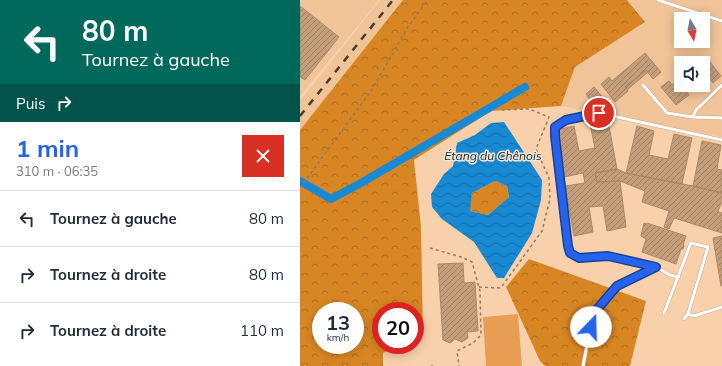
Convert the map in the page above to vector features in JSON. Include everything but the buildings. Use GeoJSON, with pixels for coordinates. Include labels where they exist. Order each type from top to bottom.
{"type":"FeatureCollection","features":[{"type":"Feature","properties":{"kind":"lane"},"geometry":{"type":"LineString","coordinates":[[658,0],[722,21]]}},
{"type":"Feature","properties":{"kind":"lane"},"geometry":{"type":"LineString","coordinates":[[670,4],[674,0]]}},
{"type":"Feature","properties":{"kind":"lane"},"geometry":{"type":"LineString","coordinates":[[643,85],[667,113],[693,117],[722,118]]}},
{"type":"Feature","properties":{"kind":"lane"},"geometry":{"type":"LineString","coordinates":[[693,117],[696,110],[722,85]]}},
{"type":"Feature","properties":{"kind":"lane"},"geometry":{"type":"LineString","coordinates":[[679,277],[670,275],[656,267],[608,256],[579,258],[570,253],[555,127],[566,120],[599,113],[722,140]]}},
{"type":"Feature","properties":{"kind":"lane"},"geometry":{"type":"LineString","coordinates":[[664,313],[691,243],[708,247],[688,314],[684,319]]}},
{"type":"Feature","properties":{"kind":"lane"},"geometry":{"type":"LineString","coordinates":[[583,366],[593,314],[617,286],[656,267]]}},
{"type":"Feature","properties":{"kind":"lane"},"geometry":{"type":"LineString","coordinates":[[688,314],[694,316],[722,307]]}},
{"type":"Feature","properties":{"kind":"path"},"geometry":{"type":"LineString","coordinates":[[300,188],[371,91],[408,27],[428,0]]}},
{"type":"Feature","properties":{"kind":"path"},"geometry":{"type":"LineString","coordinates":[[479,287],[500,288],[503,285],[542,231],[550,199],[549,178],[536,149],[549,118],[529,109],[500,110]]}},
{"type":"Feature","properties":{"kind":"path"},"geometry":{"type":"LineString","coordinates":[[430,248],[461,257],[472,262],[479,287],[481,335],[473,343],[457,351],[459,366]]}},
{"type":"Feature","properties":{"kind":"shaded area"},"geometry":{"type":"Polygon","coordinates":[[[300,0],[379,0],[300,96],[300,0]]]}},
{"type":"Feature","properties":{"kind":"shaded area"},"geometry":{"type":"Polygon","coordinates":[[[380,0],[403,0],[300,130],[300,101],[380,0]]]}},
{"type":"Feature","properties":{"kind":"shaded area"},"geometry":{"type":"Polygon","coordinates":[[[627,0],[722,0],[722,137],[561,106],[575,67],[645,22],[627,0]]]}},
{"type":"Feature","properties":{"kind":"shaded area"},"geometry":{"type":"Polygon","coordinates":[[[518,314],[522,366],[486,366],[483,317],[518,314]]]}},
{"type":"Feature","properties":{"kind":"green space"},"geometry":{"type":"Polygon","coordinates":[[[403,0],[627,0],[645,22],[575,67],[561,106],[491,111],[414,160],[421,227],[422,302],[372,302],[372,354],[383,354],[383,366],[300,366],[300,130],[403,0]]]}},
{"type":"Feature","properties":{"kind":"green space"},"geometry":{"type":"Polygon","coordinates":[[[495,181],[507,186],[509,197],[488,215],[469,211],[472,193],[495,181]]]}},
{"type":"Feature","properties":{"kind":"green space"},"geometry":{"type":"Polygon","coordinates":[[[529,259],[646,301],[630,366],[545,366],[540,361],[506,287],[529,259]]]}},
{"type":"Feature","properties":{"kind":"water","name":"Étang du Chênois"},"geometry":{"type":"Polygon","coordinates":[[[504,122],[542,180],[541,200],[532,233],[504,278],[497,278],[474,242],[442,219],[432,207],[431,194],[444,174],[453,166],[457,143],[475,135],[491,123],[504,122]],[[495,181],[472,193],[470,211],[488,215],[509,197],[507,186],[495,181]]]}},
{"type":"Feature","properties":{"kind":"waterway"},"geometry":{"type":"LineString","coordinates":[[300,181],[331,199],[525,87]]}},
{"type":"Feature","properties":{"kind":"railway"},"geometry":{"type":"LineString","coordinates":[[300,116],[393,0]]}},
{"type":"Feature","properties":{"kind":"route"},"geometry":{"type":"LineString","coordinates":[[591,327],[593,314],[617,286],[656,267],[608,256],[579,258],[570,253],[555,127],[566,120],[599,113]]}}]}
